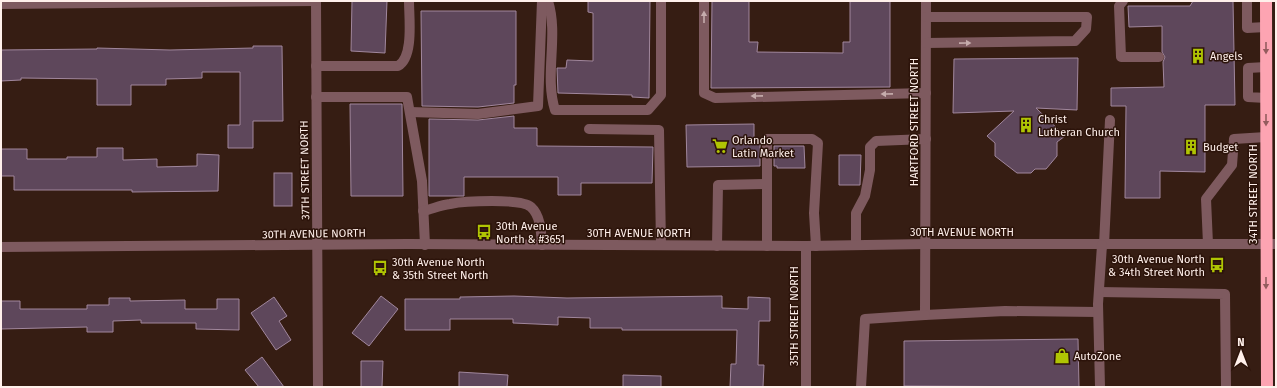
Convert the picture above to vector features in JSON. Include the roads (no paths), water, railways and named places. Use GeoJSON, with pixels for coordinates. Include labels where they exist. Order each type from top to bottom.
{"type":"FeatureCollection","features":[{"type":"Feature","properties":{"kind":"highway","name":"34TH STREET NORTH"},"geometry":{"type":"LineString","coordinates":[[1266,1],[1266,137],[1271,244],[1267,387]]}},
{"type":"Feature","properties":{"kind":"street"},"geometry":{"type":"LineString","coordinates":[[1,4],[316,1]]}},
{"type":"Feature","properties":{"kind":"street","name":"37TH STREET NORTH"},"geometry":{"type":"LineString","coordinates":[[316,1],[318,387]]}},
{"type":"Feature","properties":{"kind":"street"},"geometry":{"type":"LineString","coordinates":[[316,66],[398,66],[404,62],[408,53],[409,1]]}},
{"type":"Feature","properties":{"kind":"street"},"geometry":{"type":"LineString","coordinates":[[410,112],[478,114],[538,106],[542,1]]}},
{"type":"Feature","properties":{"kind":"street"},"geometry":{"type":"LineString","coordinates":[[548,1],[552,15],[551,96],[555,110],[648,110],[660,95],[661,1]]}},
{"type":"Feature","properties":{"kind":"street"},"geometry":{"type":"LineString","coordinates":[[704,1],[704,93],[715,98],[926,93]]}},
{"type":"Feature","properties":{"kind":"street","name":"HARTFORD STREET NORTH"},"geometry":{"type":"LineString","coordinates":[[925,315],[926,1]]}},
{"type":"Feature","properties":{"kind":"street"},"geometry":{"type":"LineString","coordinates":[[1122,1],[1119,6],[1121,57],[1159,57]]}},
{"type":"Feature","properties":{"kind":"street"},"geometry":{"type":"LineString","coordinates":[[1247,1],[1247,28],[1266,27]]}},
{"type":"Feature","properties":{"kind":"street"},"geometry":{"type":"LineString","coordinates":[[926,17],[1086,17],[1086,29],[1075,41],[926,43]]}},
{"type":"Feature","properties":{"kind":"street"},"geometry":{"type":"LineString","coordinates":[[1266,68],[1248,68],[1248,97],[1266,98]]}},
{"type":"Feature","properties":{"kind":"street"},"geometry":{"type":"LineString","coordinates":[[316,96],[408,97],[422,181],[425,245]]}},
{"type":"Feature","properties":{"kind":"street"},"geometry":{"type":"LineString","coordinates":[[1100,387],[1098,312],[1110,120]]}},
{"type":"Feature","properties":{"kind":"street"},"geometry":{"type":"LineString","coordinates":[[589,129],[659,130],[661,245]]}},
{"type":"Feature","properties":{"kind":"street"},"geometry":{"type":"LineString","coordinates":[[1208,244],[1206,199],[1232,166],[1234,139],[1266,137]]}},
{"type":"Feature","properties":{"kind":"street","name":"35TH STREET NORTH"},"geometry":{"type":"LineString","coordinates":[[767,184],[767,139],[812,138],[818,143],[811,246],[806,387]]}},
{"type":"Feature","properties":{"kind":"street"},"geometry":{"type":"LineString","coordinates":[[856,245],[856,213],[866,189],[870,170],[870,147],[876,141],[926,139]]}},
{"type":"Feature","properties":{"kind":"street"},"geometry":{"type":"LineString","coordinates":[[717,246],[718,185],[767,184],[767,246]]}},
{"type":"Feature","properties":{"kind":"street"},"geometry":{"type":"LineString","coordinates":[[423,211],[450,204],[496,201],[524,203],[534,211],[540,226],[542,245]]}},
{"type":"Feature","properties":{"kind":"street","name":"30TH AVENUE NORTH"},"geometry":{"type":"LineString","coordinates":[[1,247],[1271,244]]}},
{"type":"Feature","properties":{"kind":"street"},"geometry":{"type":"LineString","coordinates":[[1099,292],[1225,294],[1226,387]]}},
{"type":"Feature","properties":{"kind":"street"},"geometry":{"type":"LineString","coordinates":[[862,387],[865,319],[1005,311],[1098,312]]}},
{"type":"Feature","properties":{"kind":"place","name":"Angels"},"geometry":{"type":"Point","coordinates":[1198,56]}},
{"type":"Feature","properties":{"kind":"place","name":"Christ Lutheran Church"},"geometry":{"type":"Point","coordinates":[1026,125]}},
{"type":"Feature","properties":{"kind":"place","name":"Orlando Latin Market"},"geometry":{"type":"Point","coordinates":[720,146]}},
{"type":"Feature","properties":{"kind":"place","name":"Budget"},"geometry":{"type":"Point","coordinates":[1191,147]}},
{"type":"Feature","properties":{"kind":"place","name":"30th Avenue North & #3651"},"geometry":{"type":"Point","coordinates":[484,232]}},
{"type":"Feature","properties":{"kind":"place","name":"30th Avenue North & 34th Street North"},"geometry":{"type":"Point","coordinates":[1217,265]}},
{"type":"Feature","properties":{"kind":"place","name":"30th Avenue North & 35th Street North"},"geometry":{"type":"Point","coordinates":[380,268]}},
{"type":"Feature","properties":{"kind":"place","name":"AutoZone"},"geometry":{"type":"Point","coordinates":[1062,356]}}]}
